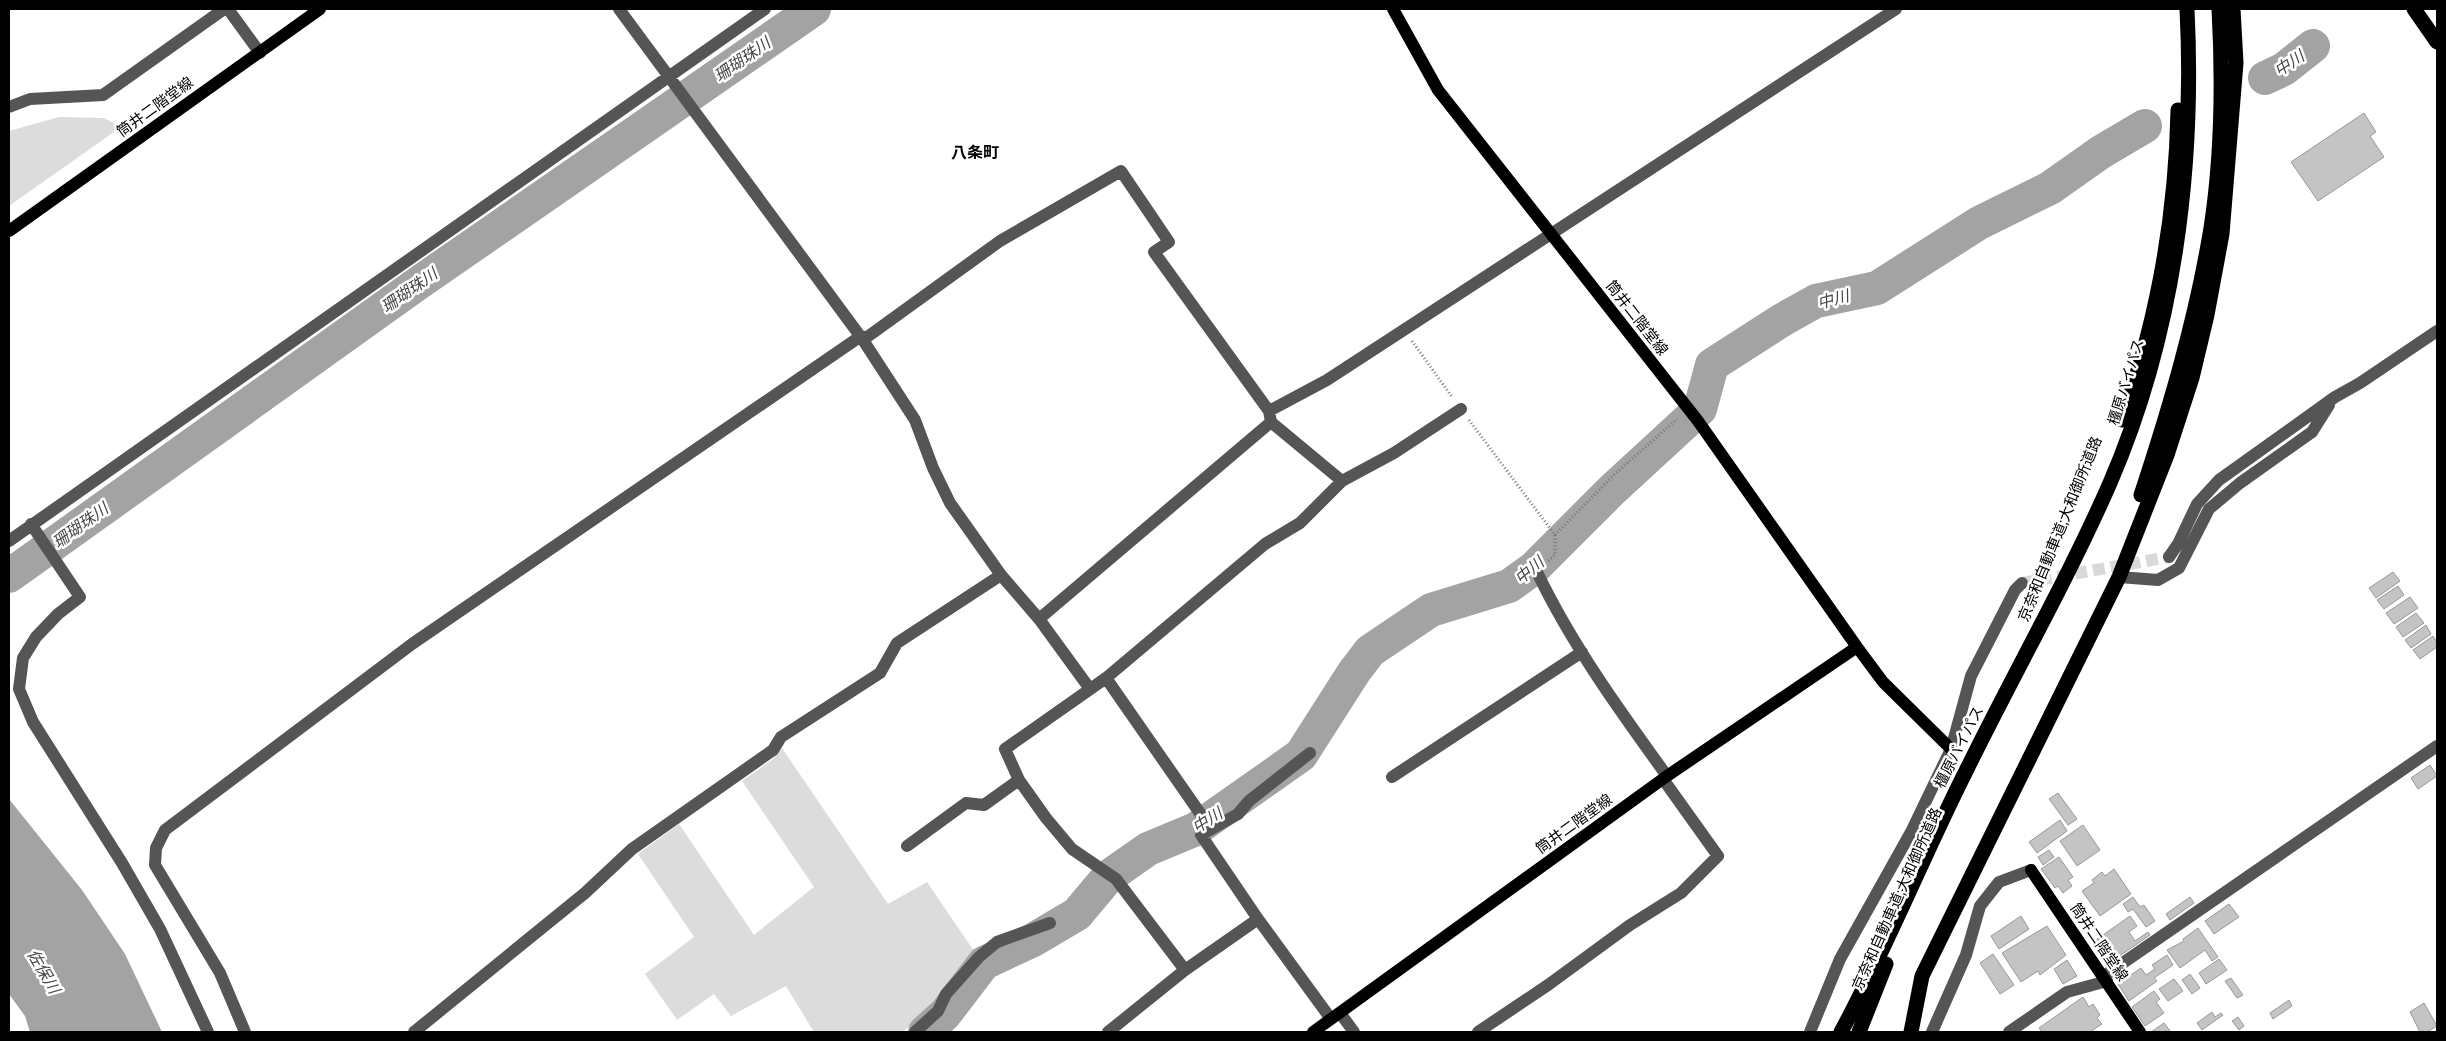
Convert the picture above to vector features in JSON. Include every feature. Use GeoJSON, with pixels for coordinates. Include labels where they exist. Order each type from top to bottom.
{"type":"FeatureCollection","features":[{"type":"Feature","properties":{"kind":"highway","name":"京奈和自動車道;大和御所道路"},"geometry":{"type":"LineString","coordinates":[[1859,1032],[1902,929],[2057,588],[2097,493],[2129,402],[2153,314],[2170,222],[2178,127],[2178,9]]}},
{"type":"Feature","properties":{"kind":"highway","name":"橿原バイパス"},"geometry":{"type":"LineString","coordinates":[[1841,1032],[1863,991],[1966,769],[2054,603],[2110,482],[2139,404],[2158,336],[2172,269],[2182,205],[2188,143],[2190,62],[2187,9]]}},
{"type":"Feature","properties":{"kind":"highway"},"geometry":{"type":"LineString","coordinates":[[1904,1032],[2096,614],[2139,503],[2169,411],[2192,322],[2211,226],[2221,128],[2219,9]]}},
{"type":"Feature","properties":{"kind":"highway"},"geometry":{"type":"LineString","coordinates":[[1911,1032],[1922,976],[2119,578],[2167,455],[2192,378],[2207,315],[2222,234],[2236,63],[2233,9]]}},
{"type":"Feature","properties":{"kind":"highway"},"geometry":{"type":"LineString","coordinates":[[2414,9],[2437,42]]}},
{"type":"Feature","properties":{"kind":"main road","name":"筒井二階堂線"},"geometry":{"type":"LineString","coordinates":[[9,231],[320,9]]}},
{"type":"Feature","properties":{"kind":"main road","name":"筒井二階堂線"},"geometry":{"type":"LineString","coordinates":[[1393,9],[1438,90],[1698,421],[1883,682],[1951,749]]}},
{"type":"Feature","properties":{"kind":"main road","name":"筒井二階堂線"},"geometry":{"type":"LineString","coordinates":[[1313,1032],[1665,778],[1857,647]]}},
{"type":"Feature","properties":{"kind":"main road","name":"筒井二階堂線"},"geometry":{"type":"LineString","coordinates":[[2031,870],[2140,1032]]}},
{"type":"Feature","properties":{"kind":"street"},"geometry":{"type":"LineString","coordinates":[[9,108],[30,99],[102,95],[224,9]]}},
{"type":"Feature","properties":{"kind":"street"},"geometry":{"type":"LineString","coordinates":[[228,9],[260,52]]}},
{"type":"Feature","properties":{"kind":"street"},"geometry":{"type":"LineString","coordinates":[[619,9],[862,338],[915,420],[933,468],[950,503],[1001,576],[1039,619],[1090,688]]}},
{"type":"Feature","properties":{"kind":"street"},"geometry":{"type":"LineString","coordinates":[[9,541],[34,529],[765,9]]}},
{"type":"Feature","properties":{"kind":"street"},"geometry":{"type":"LineString","coordinates":[[1039,619],[1270,416],[1896,9]]}},
{"type":"Feature","properties":{"kind":"street"},"geometry":{"type":"LineString","coordinates":[[245,1032],[220,973],[155,865],[156,848],[165,830],[412,644],[862,338],[1000,240],[1120,172],[1169,242],[1154,252],[1270,416],[1342,481]]}},
{"type":"Feature","properties":{"kind":"street"},"geometry":{"type":"LineString","coordinates":[[2169,557],[2178,544],[2197,504],[2218,480],[2335,397],[2360,383],[2437,331]]}},
{"type":"Feature","properties":{"kind":"street"},"geometry":{"type":"LineString","coordinates":[[2119,578],[2158,580],[2180,568],[2209,510],[2240,483],[2312,432],[2335,397]]}},
{"type":"Feature","properties":{"kind":"street"},"geometry":{"type":"LineString","coordinates":[[1185,970],[1110,875],[1072,849],[1046,818],[1019,780],[1005,749],[1106,678],[1265,544],[1300,523],[1342,481],[1394,453],[1460,409]]}},
{"type":"Feature","properties":{"kind":"street"},"geometry":{"type":"LineString","coordinates":[[34,529],[80,597],[58,614],[36,638],[23,658],[19,689],[34,722],[122,862],[160,929],[208,1032]]}},
{"type":"Feature","properties":{"kind":"street"},"geometry":{"type":"LineString","coordinates":[[1478,1032],[1548,986],[1630,925],[1681,893],[1718,856],[1611,699],[1550,599],[1537,572]]}},
{"type":"Feature","properties":{"kind":"street"},"geometry":{"type":"LineString","coordinates":[[414,1032],[585,893],[632,848],[773,750],[781,736],[880,673],[897,643],[1001,576]]}},
{"type":"Feature","properties":{"kind":"street"},"geometry":{"type":"LineString","coordinates":[[1810,1032],[1840,959],[1912,832],[1951,749],[1971,676],[2015,590],[2022,583]]}},
{"type":"Feature","properties":{"kind":"street"},"geometry":{"type":"LineString","coordinates":[[1392,777],[1582,652]]}},
{"type":"Feature","properties":{"kind":"street"},"geometry":{"type":"LineString","coordinates":[[1106,678],[1211,829]]}},
{"type":"Feature","properties":{"kind":"street"},"geometry":{"type":"LineString","coordinates":[[2009,1032],[2067,992],[2106,979],[2437,746]]}},
{"type":"Feature","properties":{"kind":"street"},"geometry":{"type":"LineString","coordinates":[[1310,753],[1250,801],[1238,814],[1201,834],[1258,919],[1336,1016],[1354,1032]]}},
{"type":"Feature","properties":{"kind":"street"},"geometry":{"type":"LineString","coordinates":[[907,846],[966,803],[984,805],[1019,780]]}},
{"type":"Feature","properties":{"kind":"street"},"geometry":{"type":"LineString","coordinates":[[1932,1032],[1966,955],[1980,906],[1999,882],[2031,870]]}},
{"type":"Feature","properties":{"kind":"street"},"geometry":{"type":"LineString","coordinates":[[1108,1032],[1185,970],[1258,919]]}},
{"type":"Feature","properties":{"kind":"street"},"geometry":{"type":"LineString","coordinates":[[915,1032],[938,1011],[946,994],[985,952],[997,942],[1050,923]]}},
{"type":"Feature","properties":{"kind":"path"},"geometry":{"type":"LineString","coordinates":[[1405,330],[1460,409],[1555,536],[1555,555]]}},
{"type":"Feature","properties":{"kind":"path"},"geometry":{"type":"LineString","coordinates":[[1555,536],[1616,473],[1689,410]]}},
{"type":"Feature","properties":{"kind":"shaded area"},"geometry":{"type":"Polygon","coordinates":[[[59,117],[104,118],[121,127],[9,206],[9,131],[59,117]]]}},
{"type":"Feature","properties":{"kind":"shaded area"},"geometry":{"type":"Polygon","coordinates":[[[782,748],[888,904],[927,882],[974,951],[921,1016],[903,1032],[814,1032],[786,986],[731,1016],[714,994],[677,1020],[645,974],[694,937],[638,854],[679,824],[754,935],[814,887],[742,781],[773,759],[782,748]]]}},
{"type":"Feature","properties":{"kind":"water","name":"佐保川"},"geometry":{"type":"Polygon","coordinates":[[[9,799],[82,890],[125,954],[162,1032],[30,1032],[25,1016],[9,994],[9,799]]]}},
{"type":"Feature","properties":{"kind":"building"},"geometry":{"type":"Polygon","coordinates":[[[2364,113],[2376,132],[2370,136],[2384,157],[2318,201],[2291,162],[2364,113]]]}},
{"type":"Feature","properties":{"kind":"building"},"geometry":{"type":"Polygon","coordinates":[[[2393,572],[2400,581],[2376,598],[2369,588],[2393,572]]]}},
{"type":"Feature","properties":{"kind":"building"},"geometry":{"type":"Polygon","coordinates":[[[2398,586],[2404,595],[2384,609],[2377,600],[2398,586]]]}},
{"type":"Feature","properties":{"kind":"building"},"geometry":{"type":"Polygon","coordinates":[[[2410,597],[2418,608],[2394,624],[2386,613],[2410,597]]]}},
{"type":"Feature","properties":{"kind":"building"},"geometry":{"type":"Polygon","coordinates":[[[2416,613],[2424,623],[2403,637],[2396,627],[2416,613]]]}},
{"type":"Feature","properties":{"kind":"building"},"geometry":{"type":"Polygon","coordinates":[[[2426,625],[2431,634],[2411,648],[2405,640],[2426,625]]]}},
{"type":"Feature","properties":{"kind":"building"},"geometry":{"type":"Polygon","coordinates":[[[2433,636],[2437,642],[2437,647],[2420,659],[2413,650],[2433,636]]]}},
{"type":"Feature","properties":{"kind":"building"},"geometry":{"type":"Polygon","coordinates":[[[2430,765],[2437,776],[2418,789],[2411,778],[2430,765]]]}},
{"type":"Feature","properties":{"kind":"building"},"geometry":{"type":"Polygon","coordinates":[[[2058,793],[2077,819],[2068,825],[2049,799],[2058,793]]]}},
{"type":"Feature","properties":{"kind":"building"},"geometry":{"type":"Polygon","coordinates":[[[2060,820],[2067,831],[2037,853],[2029,842],[2060,820]]]}},
{"type":"Feature","properties":{"kind":"building"},"geometry":{"type":"Polygon","coordinates":[[[2083,825],[2100,850],[2077,866],[2060,841],[2083,825]]]}},
{"type":"Feature","properties":{"kind":"building"},"geometry":{"type":"Polygon","coordinates":[[[2049,850],[2054,857],[2043,865],[2038,857],[2049,850]]]}},
{"type":"Feature","properties":{"kind":"building"},"geometry":{"type":"Polygon","coordinates":[[[2059,857],[2073,877],[2068,880],[2072,886],[2063,893],[2058,886],[2055,888],[2041,869],[2059,857]]]}},
{"type":"Feature","properties":{"kind":"building"},"geometry":{"type":"Polygon","coordinates":[[[2114,869],[2131,894],[2100,916],[2082,891],[2094,883],[2092,880],[2102,872],[2105,876],[2114,869]]]}},
{"type":"Feature","properties":{"kind":"building"},"geometry":{"type":"Polygon","coordinates":[[[2133,897],[2140,907],[2144,905],[2155,921],[2146,927],[2133,909],[2128,912],[2123,904],[2133,897]]]}},
{"type":"Feature","properties":{"kind":"building"},"geometry":{"type":"Polygon","coordinates":[[[2190,897],[2194,903],[2170,920],[2166,914],[2190,897]]]}},
{"type":"Feature","properties":{"kind":"building"},"geometry":{"type":"Polygon","coordinates":[[[2229,904],[2239,917],[2214,934],[2205,921],[2229,904]]]}},
{"type":"Feature","properties":{"kind":"building"},"geometry":{"type":"Polygon","coordinates":[[[2021,916],[2029,929],[1999,949],[1991,936],[2021,916]]]}},
{"type":"Feature","properties":{"kind":"building"},"geometry":{"type":"Polygon","coordinates":[[[2130,916],[2137,926],[2129,932],[2135,941],[2148,932],[2150,935],[2108,964],[2093,942],[2130,916]]]}},
{"type":"Feature","properties":{"kind":"building"},"geometry":{"type":"Polygon","coordinates":[[[2047,926],[2066,955],[2040,975],[2038,971],[2021,982],[2002,953],[2047,926]]]}},
{"type":"Feature","properties":{"kind":"building"},"geometry":{"type":"Polygon","coordinates":[[[2198,928],[2218,957],[2212,961],[2205,950],[2180,968],[2167,950],[2184,941],[2183,939],[2198,928]]]}},
{"type":"Feature","properties":{"kind":"building"},"geometry":{"type":"Polygon","coordinates":[[[1993,954],[2014,985],[2000,994],[1980,963],[1993,954]]]}},
{"type":"Feature","properties":{"kind":"building"},"geometry":{"type":"Polygon","coordinates":[[[2167,955],[2173,965],[2154,978],[2157,981],[2129,1001],[2118,984],[2141,968],[2146,975],[2155,969],[2152,965],[2167,955]]]}},
{"type":"Feature","properties":{"kind":"building"},"geometry":{"type":"Polygon","coordinates":[[[2219,959],[2227,970],[2206,984],[2199,973],[2219,959]]]}},
{"type":"Feature","properties":{"kind":"building"},"geometry":{"type":"Polygon","coordinates":[[[2067,960],[2077,976],[2063,984],[2054,969],[2067,960]]]}},
{"type":"Feature","properties":{"kind":"building"},"geometry":{"type":"Polygon","coordinates":[[[2190,974],[2200,988],[2192,994],[2182,980],[2190,974]]]}},
{"type":"Feature","properties":{"kind":"building"},"geometry":{"type":"Polygon","coordinates":[[[2231,978],[2243,995],[2237,998],[2225,981],[2231,978]]]}},
{"type":"Feature","properties":{"kind":"building"},"geometry":{"type":"Polygon","coordinates":[[[2174,979],[2183,991],[2168,1001],[2159,989],[2174,979]]]}},
{"type":"Feature","properties":{"kind":"building"},"geometry":{"type":"Polygon","coordinates":[[[2154,991],[2160,999],[2156,1002],[2164,1013],[2145,1026],[2132,1007],[2154,991]]]}},
{"type":"Feature","properties":{"kind":"building"},"geometry":{"type":"Polygon","coordinates":[[[2083,997],[2089,1007],[2093,1004],[2100,1015],[2097,1018],[2102,1024],[2090,1032],[2042,1032],[2039,1028],[2083,997]]]}},
{"type":"Feature","properties":{"kind":"building"},"geometry":{"type":"Polygon","coordinates":[[[2289,1000],[2292,1006],[2273,1019],[2270,1013],[2289,1000]]]}},
{"type":"Feature","properties":{"kind":"building"},"geometry":{"type":"Polygon","coordinates":[[[2424,1003],[2437,1026],[2427,1032],[2420,1032],[2410,1012],[2424,1003]]]}},
{"type":"Feature","properties":{"kind":"building"},"geometry":{"type":"Polygon","coordinates":[[[2212,1012],[2215,1017],[2221,1013],[2223,1015],[2202,1030],[2197,1023],[2212,1012]]]}},
{"type":"Feature","properties":{"kind":"building"},"geometry":{"type":"Polygon","coordinates":[[[2238,1017],[2244,1026],[2239,1030],[2232,1021],[2238,1017]]]}},
{"type":"Feature","properties":{"kind":"building"},"geometry":{"type":"Polygon","coordinates":[[[2164,1023],[2171,1032],[2151,1032],[2164,1023]]]}},
{"type":"Feature","properties":{"kind":"waterway","name":"珊瑚珠川"},"geometry":{"type":"LineString","coordinates":[[9,576],[417,284],[814,9]]}},
{"type":"Feature","properties":{"kind":"waterway","name":"中川"},"geometry":{"type":"LineString","coordinates":[[2265,78],[2284,69],[2313,46]]}},
{"type":"Feature","properties":{"kind":"waterway","name":"中川"},"geometry":{"type":"LineString","coordinates":[[925,1032],[945,1014],[984,963],[1033,940],[1077,914],[1108,877],[1148,849],[1196,829],[1301,755],[1354,672],[1370,651],[1431,610],[1509,586],[1534,568],[1612,490],[1700,409],[1712,365],[1782,320],[1816,301],[1877,288],[1979,223],[2050,188],[2101,152],[2145,126]]}},
{"type":"Feature","properties":{"kind":"tunnel"},"geometry":{"type":"LineString","coordinates":[[2022,583],[2169,557]]}},
{"type":"Feature","properties":{"kind":"district","name":"八条町"},"geometry":{"type":"Point","coordinates":[975,152]}}]}
